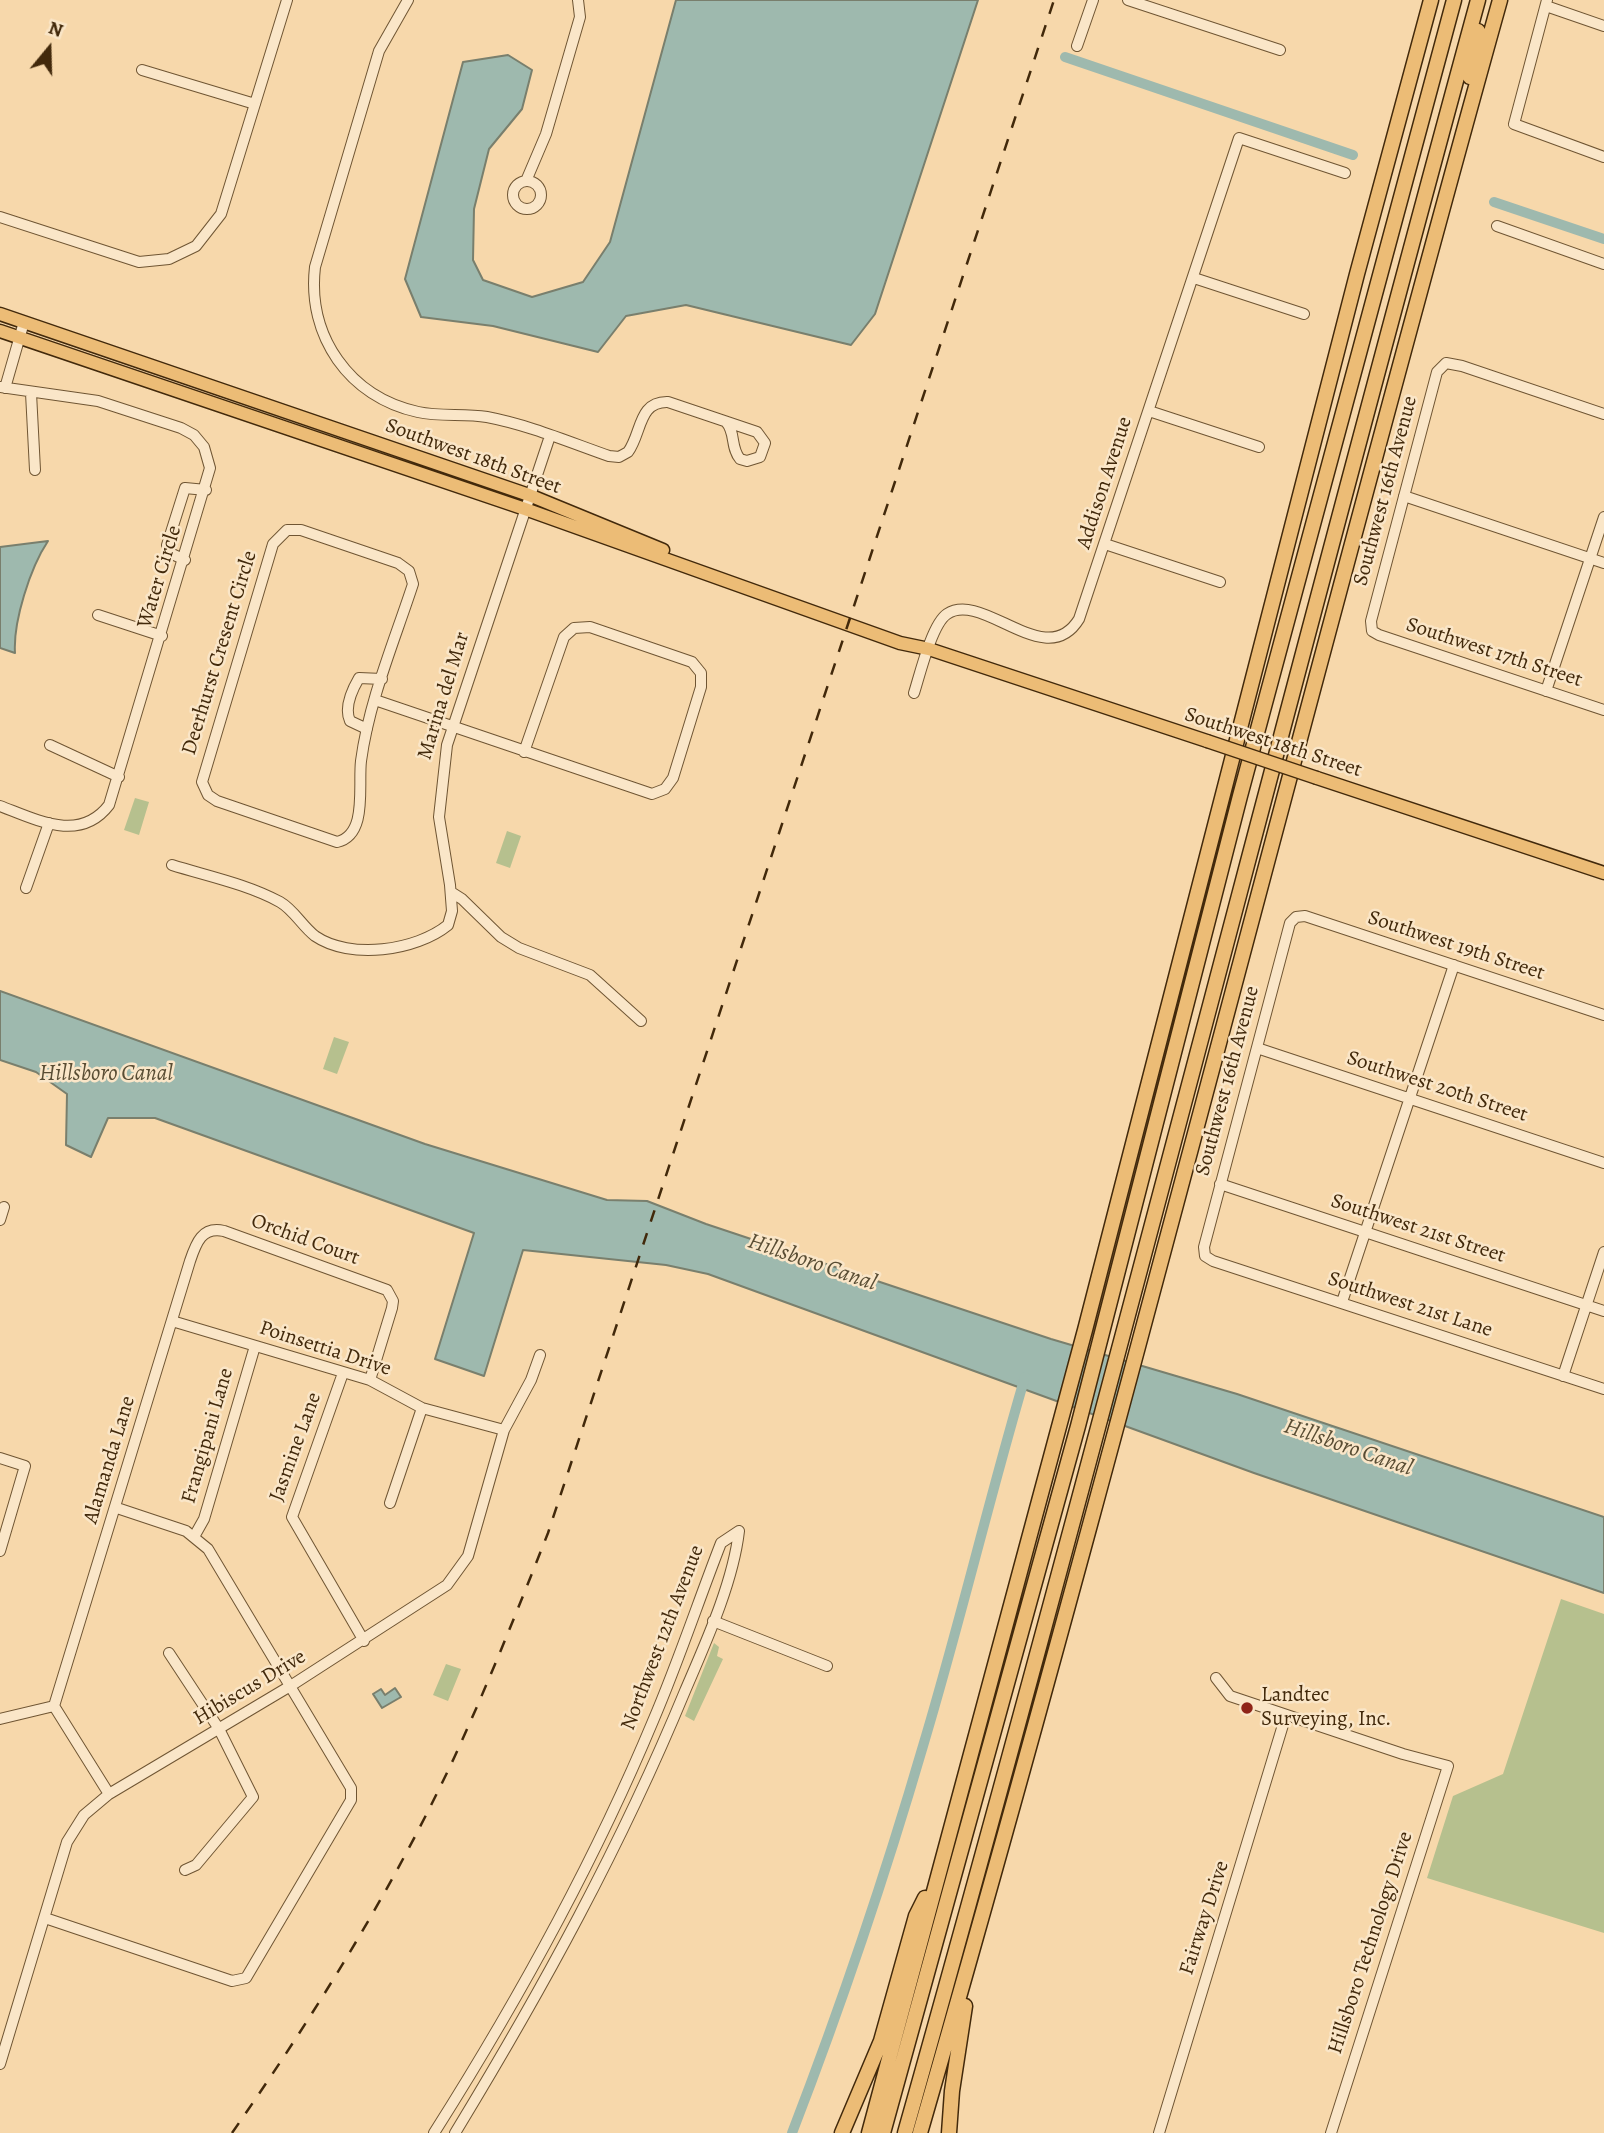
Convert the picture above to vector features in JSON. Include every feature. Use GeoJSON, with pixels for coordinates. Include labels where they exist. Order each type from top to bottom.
{"type":"FeatureCollection","features":[{"type":"Feature","properties":{"kind":"highway"},"geometry":{"type":"LineString","coordinates":[[870,2133],[1085,1330],[1354,287],[1431,0]]}},
{"type":"Feature","properties":{"kind":"highway"},"geometry":{"type":"LineString","coordinates":[[883,2133],[1078,1426],[1240,796],[1454,0]]}},
{"type":"Feature","properties":{"kind":"highway"},"geometry":{"type":"LineString","coordinates":[[905,2133],[1099,1433],[1269,774],[1478,0]]}},
{"type":"Feature","properties":{"kind":"highway"},"geometry":{"type":"LineString","coordinates":[[1451,174],[1484,0]]}},
{"type":"Feature","properties":{"kind":"highway"},"geometry":{"type":"LineString","coordinates":[[920,2133],[971,1961],[1115,1437],[1451,174],[1500,0]]}},
{"type":"Feature","properties":{"kind":"highway"},"geometry":{"type":"LineString","coordinates":[[842,2133],[881,2041],[916,1916],[944,1856]]}},
{"type":"Feature","properties":{"kind":"highway"},"geometry":{"type":"LineString","coordinates":[[949,2133],[954,2070],[971,1961]]}},
{"type":"Feature","properties":{"kind":"main road","name":"Southwest 18th Street"},"geometry":{"type":"LineString","coordinates":[[3,315],[529,495],[661,549],[900,635],[929,649]]}},
{"type":"Feature","properties":{"kind":"main road","name":"Southwest 18th Street"},"geometry":{"type":"LineString","coordinates":[[1,333],[524,509],[900,643],[929,649],[1604,873]]}},
{"type":"Feature","properties":{"kind":"street"},"geometry":{"type":"LineString","coordinates":[[0,218],[129,261],[160,262],[179,256],[204,239],[221,214],[287,0]]}},
{"type":"Feature","properties":{"kind":"street"},"geometry":{"type":"LineString","coordinates":[[408,0],[379,51],[317,256],[313,288],[320,329],[341,366],[363,388],[400,408],[431,414],[486,417],[619,457],[628,452],[634,444],[645,412],[653,403],[668,402],[749,428],[762,437],[765,447],[760,457],[747,461],[740,458],[733,446],[731,427],[726,422]]}},
{"type":"Feature","properties":{"kind":"street"},"geometry":{"type":"LineString","coordinates":[[526,181],[545,134],[580,18],[578,0]]}},
{"type":"Feature","properties":{"kind":"street"},"geometry":{"type":"LineString","coordinates":[[1077,46],[1093,0]]}},
{"type":"Feature","properties":{"kind":"street"},"geometry":{"type":"LineString","coordinates":[[1128,0],[1280,50]]}},
{"type":"Feature","properties":{"kind":"street"},"geometry":{"type":"LineString","coordinates":[[1604,26],[1547,3],[1514,124],[1604,157]]}},
{"type":"Feature","properties":{"kind":"street"},"geometry":{"type":"LineString","coordinates":[[142,69],[256,104]]}},
{"type":"Feature","properties":{"kind":"street","name":"Addison Avenue"},"geometry":{"type":"LineString","coordinates":[[914,693],[939,623],[948,614],[959,610],[1040,637],[1068,634],[1083,611],[1239,138],[1345,173]]}},
{"type":"Feature","properties":{"kind":"street"},"geometry":{"type":"LineString","coordinates":[[1497,226],[1604,264]]}},
{"type":"Feature","properties":{"kind":"street"},"geometry":{"type":"LineString","coordinates":[[1194,278],[1304,314]]}},
{"type":"Feature","properties":{"kind":"street"},"geometry":{"type":"LineString","coordinates":[[1,333],[3,315]]}},
{"type":"Feature","properties":{"kind":"street","name":"Water Circle"},"geometry":{"type":"LineString","coordinates":[[0,806],[49,823],[77,827],[97,818],[109,805],[206,490],[209,460],[204,447],[188,431],[98,401],[3,388],[24,322]]}},
{"type":"Feature","properties":{"kind":"street","name":"Southwest 16th Avenue"},"geometry":{"type":"LineString","coordinates":[[1371,631],[1371,621],[1437,372],[1446,363],[1604,414]]}},
{"type":"Feature","properties":{"kind":"street"},"geometry":{"type":"LineString","coordinates":[[30,393],[35,470]]}},
{"type":"Feature","properties":{"kind":"street"},"geometry":{"type":"LineString","coordinates":[[1149,411],[1259,447]]}},
{"type":"Feature","properties":{"kind":"street"},"geometry":{"type":"LineString","coordinates":[[529,495],[550,436]]}},
{"type":"Feature","properties":{"kind":"street"},"geometry":{"type":"LineString","coordinates":[[185,560],[170,553],[167,545],[185,488],[206,490]]}},
{"type":"Feature","properties":{"kind":"street","name":"Marina del Mar"},"geometry":{"type":"LineString","coordinates":[[172,865],[274,900],[287,907],[312,933],[338,946],[391,949],[422,941],[448,925],[452,911],[451,892],[439,817],[442,772],[452,725],[529,495]]}},
{"type":"Feature","properties":{"kind":"street"},"geometry":{"type":"LineString","coordinates":[[1404,496],[1604,564]]}},
{"type":"Feature","properties":{"kind":"street"},"geometry":{"type":"LineString","coordinates":[[1546,691],[1604,517]]}},
{"type":"Feature","properties":{"kind":"street","name":"Deerhurst Cresent Circle"},"geometry":{"type":"LineString","coordinates":[[301,530],[398,563],[409,571],[413,584],[375,700],[359,777],[357,825],[344,841],[330,841],[217,802],[204,789],[202,782],[207,762],[273,544],[281,533],[301,530]]}},
{"type":"Feature","properties":{"kind":"street"},"geometry":{"type":"LineString","coordinates":[[1105,544],[1220,582]]}},
{"type":"Feature","properties":{"kind":"street"},"geometry":{"type":"LineString","coordinates":[[98,615],[162,636]]}},
{"type":"Feature","properties":{"kind":"street"},"geometry":{"type":"LineString","coordinates":[[375,700],[452,725],[524,752],[645,793],[659,793],[673,778],[701,687],[701,673],[692,662],[590,627],[574,628],[564,637],[524,752]]}},
{"type":"Feature","properties":{"kind":"street","name":"Southwest 17th Street"},"geometry":{"type":"LineString","coordinates":[[1371,631],[1604,710]]}},
{"type":"Feature","properties":{"kind":"street"},"geometry":{"type":"LineString","coordinates":[[367,729],[350,722],[347,714],[351,696],[359,678],[382,679]]}},
{"type":"Feature","properties":{"kind":"street"},"geometry":{"type":"LineString","coordinates":[[50,745],[119,777]]}},
{"type":"Feature","properties":{"kind":"street"},"geometry":{"type":"LineString","coordinates":[[26,888],[49,823]]}},
{"type":"Feature","properties":{"kind":"street"},"geometry":{"type":"LineString","coordinates":[[451,892],[462,899],[501,937],[519,948],[590,975],[641,1021]]}},
{"type":"Feature","properties":{"kind":"street","name":"Southwest 19th Street"},"geometry":{"type":"LineString","coordinates":[[1296,917],[1305,916],[1604,1015]]}},
{"type":"Feature","properties":{"kind":"street","name":"Southwest 16th Avenue"},"geometry":{"type":"LineString","coordinates":[[1205,1256],[1204,1247],[1220,1184],[1290,923],[1296,917]]}},
{"type":"Feature","properties":{"kind":"street"},"geometry":{"type":"LineString","coordinates":[[1342,1302],[1454,965]]}},
{"type":"Feature","properties":{"kind":"street","name":"Southwest 20th Street"},"geometry":{"type":"LineString","coordinates":[[1257,1048],[1604,1163]]}},
{"type":"Feature","properties":{"kind":"street","name":"Southwest 21st Street"},"geometry":{"type":"LineString","coordinates":[[1220,1184],[1604,1311]]}},
{"type":"Feature","properties":{"kind":"street"},"geometry":{"type":"LineString","coordinates":[[0,1220],[4,1207]]}},
{"type":"Feature","properties":{"kind":"street","name":"Orchid Court"},"geometry":{"type":"LineString","coordinates":[[210,1231],[224,1231],[387,1290],[393,1301],[370,1380]]}},
{"type":"Feature","properties":{"kind":"street","name":"Alamanda Lane"},"geometry":{"type":"LineString","coordinates":[[54,1706],[117,1508],[195,1244],[210,1231]]}},
{"type":"Feature","properties":{"kind":"street"},"geometry":{"type":"LineString","coordinates":[[1563,1376],[1604,1252]]}},
{"type":"Feature","properties":{"kind":"street","name":"Southwest 21st Lane"},"geometry":{"type":"LineString","coordinates":[[1205,1256],[1604,1389]]}},
{"type":"Feature","properties":{"kind":"street","name":"Poinsettia Drive"},"geometry":{"type":"LineString","coordinates":[[172,1321],[370,1380],[422,1408],[504,1430]]}},
{"type":"Feature","properties":{"kind":"street","name":"Frangipani Lane"},"geometry":{"type":"LineString","coordinates":[[195,1535],[204,1519],[255,1346]]}},
{"type":"Feature","properties":{"kind":"street","name":"Hibiscus Drive"},"geometry":{"type":"LineString","coordinates":[[0,2064],[67,1842],[84,1815],[109,1794],[364,1641],[447,1585],[463,1566],[504,1430],[531,1380],[540,1355]]}},
{"type":"Feature","properties":{"kind":"street","name":"Jasmine Lane"},"geometry":{"type":"LineString","coordinates":[[343,1373],[292,1517],[364,1641]]}},
{"type":"Feature","properties":{"kind":"street"},"geometry":{"type":"LineString","coordinates":[[390,1503],[422,1408]]}},
{"type":"Feature","properties":{"kind":"street"},"geometry":{"type":"LineString","coordinates":[[0,1458],[25,1466],[0,1552]]}},
{"type":"Feature","properties":{"kind":"street"},"geometry":{"type":"LineString","coordinates":[[45,1918],[232,1981],[246,1978],[351,1800],[351,1788],[292,1685],[208,1549],[195,1535],[117,1508]]}},
{"type":"Feature","properties":{"kind":"street","name":"Northwest 12th Avenue"},"geometry":{"type":"LineString","coordinates":[[434,2133],[509,2012],[566,1906],[653,1721],[721,1543],[740,1531],[737,1550],[713,1621],[671,1728],[582,1915],[455,2133]]}},
{"type":"Feature","properties":{"kind":"street"},"geometry":{"type":"LineString","coordinates":[[713,1621],[827,1666]]}},
{"type":"Feature","properties":{"kind":"street"},"geometry":{"type":"LineString","coordinates":[[169,1653],[219,1729],[253,1797],[196,1865],[185,1870]]}},
{"type":"Feature","properties":{"kind":"street"},"geometry":{"type":"LineString","coordinates":[[1216,1678],[1230,1696],[1286,1715]]}},
{"type":"Feature","properties":{"kind":"street"},"geometry":{"type":"LineString","coordinates":[[0,1719],[54,1706],[109,1794]]}},
{"type":"Feature","properties":{"kind":"street","name":"Hillsboro Technology Drive"},"geometry":{"type":"LineString","coordinates":[[1286,1715],[1448,1766],[1331,2133]]}},
{"type":"Feature","properties":{"kind":"street","name":"Fairway Drive"},"geometry":{"type":"LineString","coordinates":[[1159,2133],[1286,1715]]}},
{"type":"Feature","properties":{"kind":"street"},"geometry":{"type":"LineString","coordinates":[[566,1906],[582,1915]]}},
{"type":"Feature","properties":{"kind":"green space"},"geometry":{"type":"Polygon","coordinates":[[[135,798],[149,802],[139,835],[124,830],[135,798]]]}},
{"type":"Feature","properties":{"kind":"green space"},"geometry":{"type":"Polygon","coordinates":[[[507,831],[521,836],[510,868],[496,863],[507,831]]]}},
{"type":"Feature","properties":{"kind":"green space"},"geometry":{"type":"Polygon","coordinates":[[[334,1037],[349,1042],[337,1074],[323,1069],[334,1037]]]}},
{"type":"Feature","properties":{"kind":"green space"},"geometry":{"type":"Polygon","coordinates":[[[1561,1599],[1604,1614],[1604,1933],[1427,1878],[1453,1796],[1503,1774],[1561,1599]]]}},
{"type":"Feature","properties":{"kind":"green space"},"geometry":{"type":"Polygon","coordinates":[[[714,1643],[719,1647],[717,1656],[723,1659],[694,1721],[685,1716],[714,1643]]]}},
{"type":"Feature","properties":{"kind":"green space"},"geometry":{"type":"Polygon","coordinates":[[[446,1664],[461,1669],[448,1701],[433,1695],[446,1664]]]}},
{"type":"Feature","properties":{"kind":"water"},"geometry":{"type":"Polygon","coordinates":[[[676,0],[978,0],[875,314],[851,345],[686,305],[626,316],[598,352],[493,326],[421,317],[405,279],[463,62],[508,55],[532,70],[522,109],[489,149],[474,209],[473,260],[483,280],[532,297],[583,282],[610,242],[676,0]]]}},
{"type":"Feature","properties":{"kind":"water"},"geometry":{"type":"Polygon","coordinates":[[[48,541],[24,596],[17,626],[15,653],[0,648],[0,547],[48,541]]]}},
{"type":"Feature","properties":{"kind":"water","name":"Hillsboro Canal"},"geometry":{"type":"Polygon","coordinates":[[[0,991],[425,1144],[607,1200],[647,1201],[706,1224],[1051,1339],[1237,1394],[1604,1517],[1604,1593],[1254,1473],[708,1274],[666,1265],[523,1250],[484,1376],[435,1359],[474,1233],[155,1118],[108,1118],[91,1157],[66,1145],[67,1094],[36,1072],[0,1060],[0,991]]]}},
{"type":"Feature","properties":{"kind":"water"},"geometry":{"type":"Polygon","coordinates":[[[395,1688],[401,1697],[382,1708],[373,1694],[381,1689],[385,1695],[395,1688]]]}},
{"type":"Feature","properties":{"kind":"waterway"},"geometry":{"type":"LineString","coordinates":[[1065,57],[1353,155]]}},
{"type":"Feature","properties":{"kind":"waterway"},"geometry":{"type":"LineString","coordinates":[[1494,202],[1604,239]]}},
{"type":"Feature","properties":{"kind":"waterway"},"geometry":{"type":"LineString","coordinates":[[792,2133],[845,1989],[908,1795],[1025,1377]]}},
{"type":"Feature","properties":{"kind":"railway"},"geometry":{"type":"LineString","coordinates":[[232,2133],[322,1997],[405,1856],[467,1730],[548,1533],[1054,0]]}},
{"type":"Feature","properties":{"kind":"place","name":"Landtec Surveying, Inc."},"geometry":{"type":"Point","coordinates":[1247,1708]}}]}
